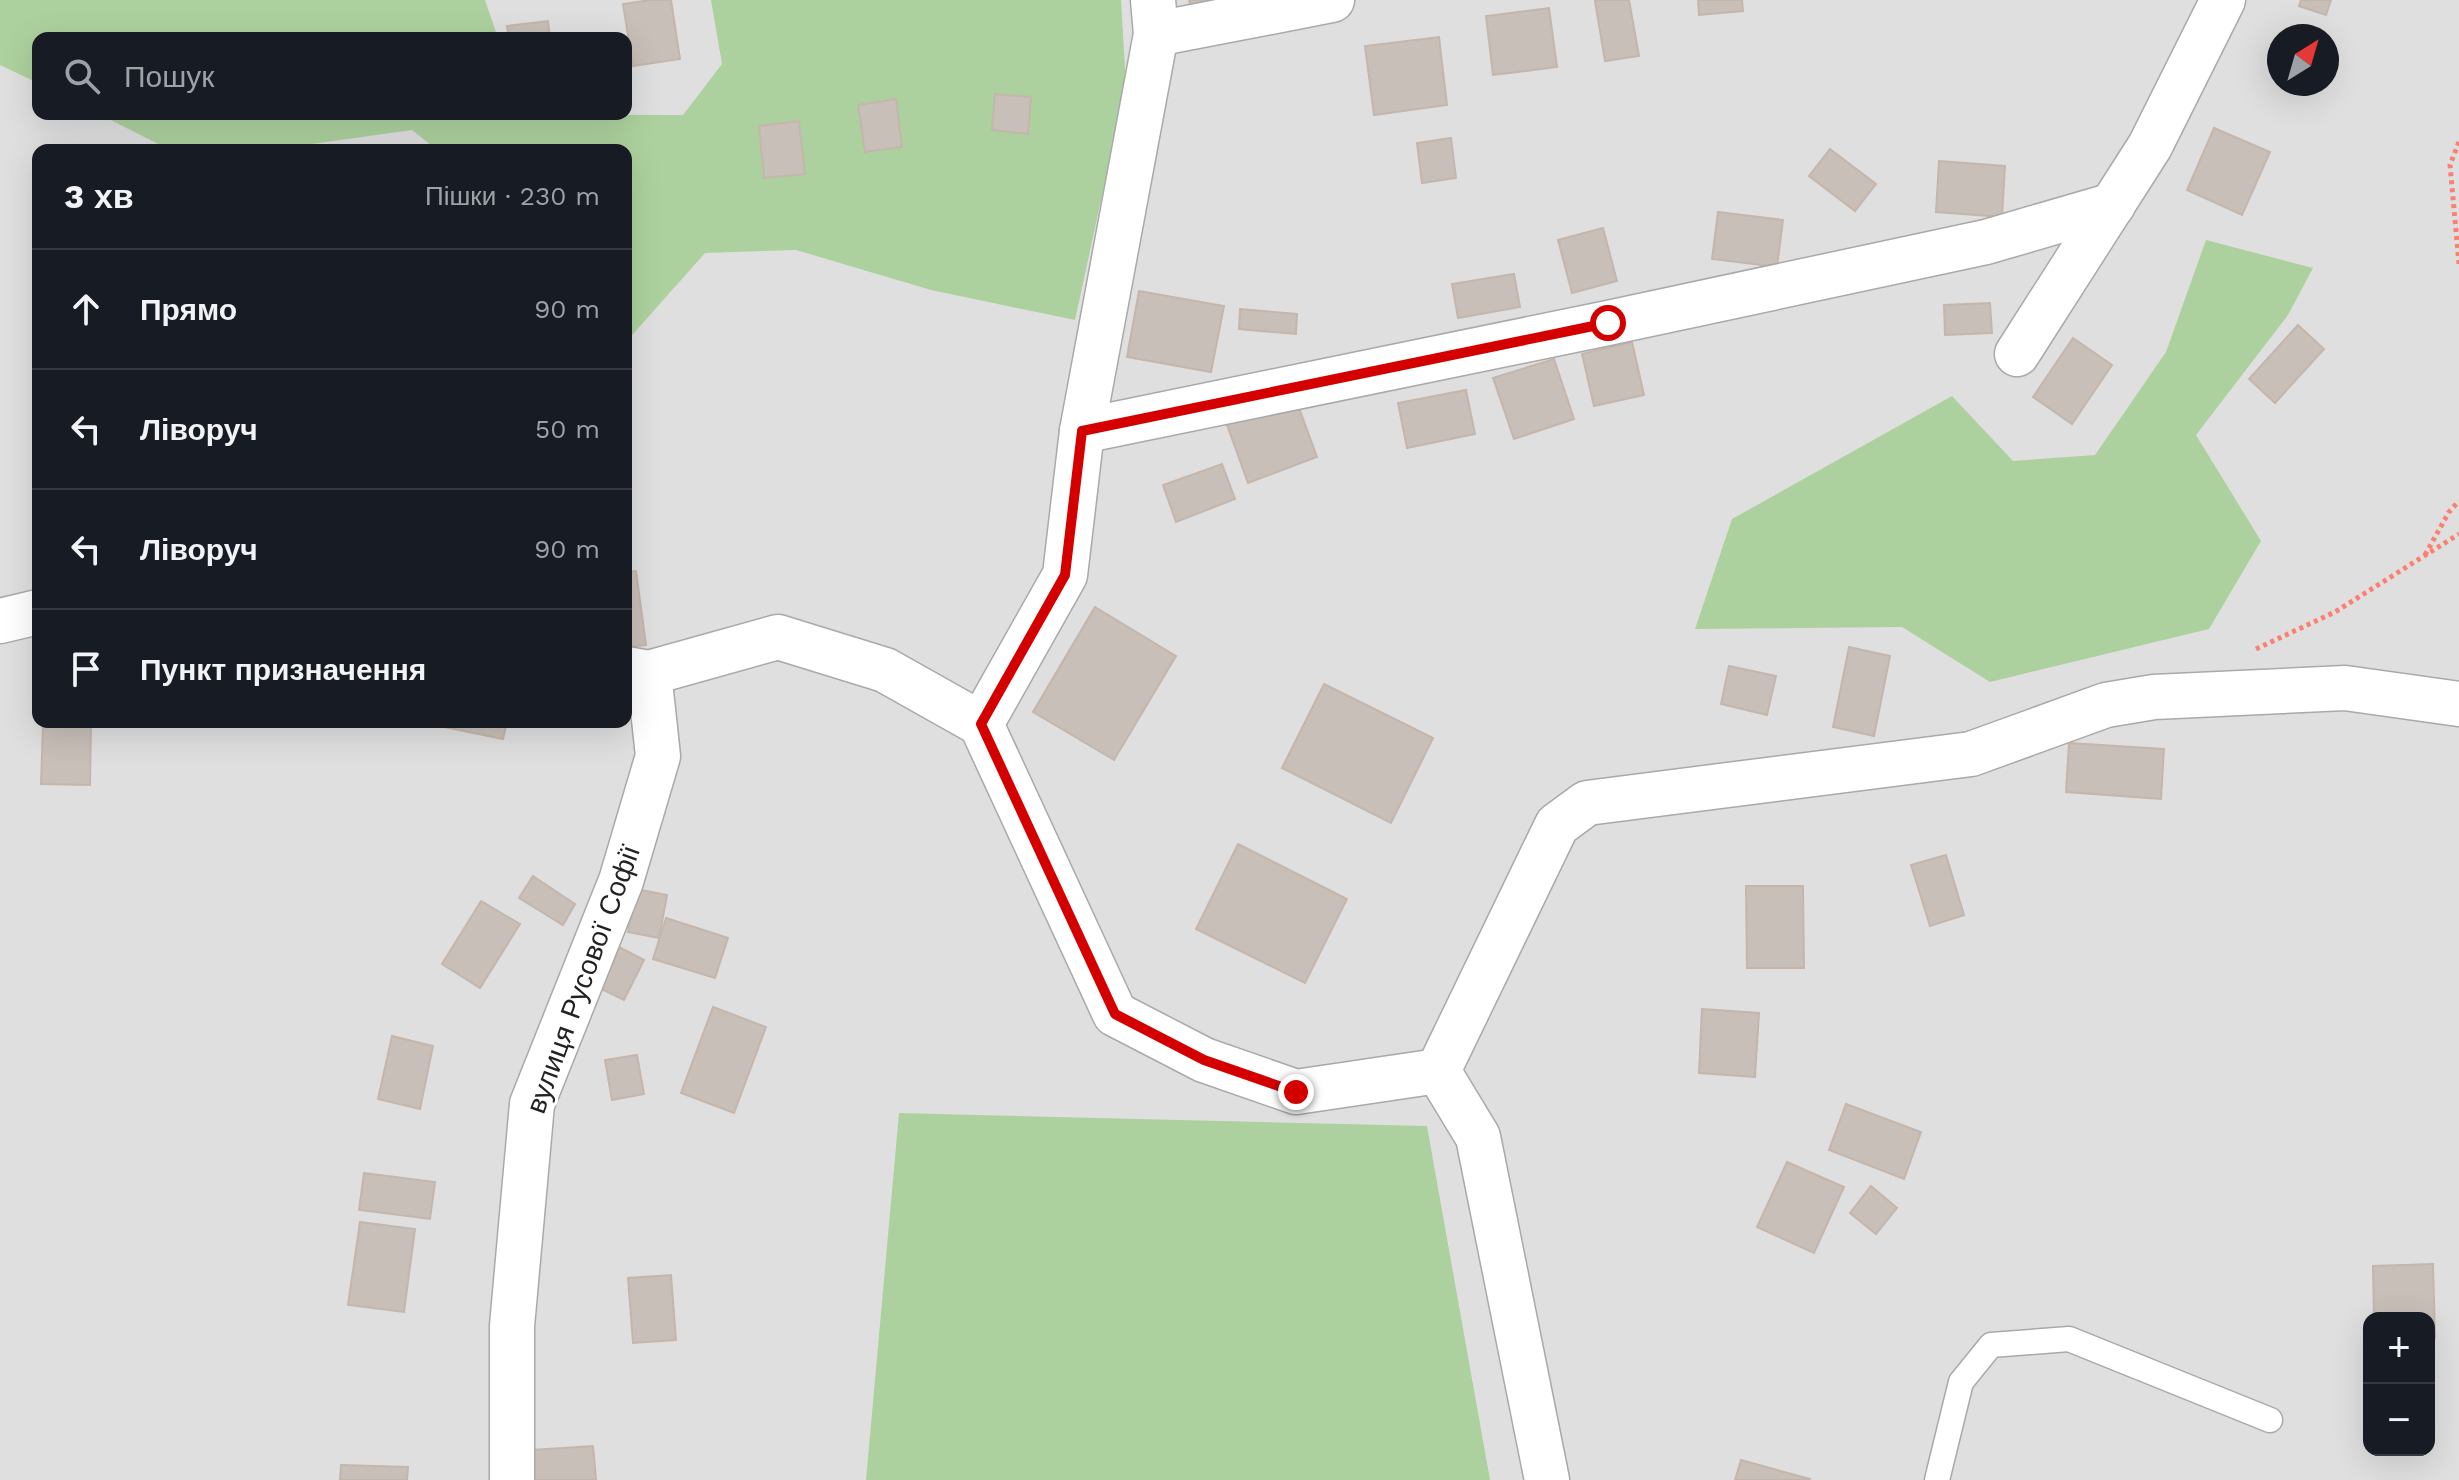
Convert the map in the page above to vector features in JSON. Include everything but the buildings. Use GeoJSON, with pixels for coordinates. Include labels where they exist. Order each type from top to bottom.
{"type":"FeatureCollection","features":[{"type":"Feature","properties":{"kind":"street"},"geometry":{"type":"LineString","coordinates":[[981,724],[1065,575],[1082,431],[1155,17],[1332,0]]}},
{"type":"Feature","properties":{"kind":"street"},"geometry":{"type":"LineString","coordinates":[[2017,354],[2150,146],[2223,0]]}},
{"type":"Feature","properties":{"kind":"street"},"geometry":{"type":"LineString","coordinates":[[1082,431],[1986,242],[2113,205]]}},
{"type":"Feature","properties":{"kind":"street"},"geometry":{"type":"LineString","coordinates":[[0,621],[32,613]]}},
{"type":"Feature","properties":{"kind":"street"},"geometry":{"type":"LineString","coordinates":[[638,671],[778,637],[885,670],[981,724],[1115,1014],[1204,1060],[1296,1092],[1438,1071]]}},
{"type":"Feature","properties":{"kind":"street","name":"вулиця Русової Софії"},"geometry":{"type":"LineString","coordinates":[[512,1480],[512,1326],[532,1104],[621,881],[658,756],[638,671]]}},
{"type":"Feature","properties":{"kind":"street"},"geometry":{"type":"LineString","coordinates":[[1438,1071],[1557,825],[1587,803],[1971,754],[2106,705],[2154,697],[2345,688],[2459,704]]}},
{"type":"Feature","properties":{"kind":"street"},"geometry":{"type":"LineString","coordinates":[[1438,1071],[1478,1137],[1547,1480]]}},
{"type":"Feature","properties":{"kind":"lane"},"geometry":{"type":"LineString","coordinates":[[1937,1480],[1961,1382],[1991,1345],[2069,1339],[2270,1420]]}},
{"type":"Feature","properties":{"kind":"path"},"geometry":{"type":"LineString","coordinates":[[2459,142],[2450,165],[2459,264]]}},
{"type":"Feature","properties":{"kind":"path"},"geometry":{"type":"LineString","coordinates":[[2424,555],[2449,512],[2459,501]]}},
{"type":"Feature","properties":{"kind":"path"},"geometry":{"type":"LineString","coordinates":[[2252,651],[2335,612],[2459,534]]}},
{"type":"Feature","properties":{"kind":"shaded area"},"geometry":{"type":"Polygon","coordinates":[[[0,0],[2459,0],[2459,1480],[0,1480],[0,0]]]}},
{"type":"Feature","properties":{"kind":"green space"},"geometry":{"type":"Polygon","coordinates":[[[0,0],[485,0],[496,32],[32,32],[32,80],[0,65],[0,0]]]}},
{"type":"Feature","properties":{"kind":"green space"},"geometry":{"type":"Polygon","coordinates":[[[711,0],[1121,0],[1126,85],[1075,320],[931,290],[796,250],[705,253],[632,335],[632,144],[430,144],[412,130],[312,144],[158,144],[111,120],[632,120],[632,115],[683,115],[722,64],[711,0]]]}},
{"type":"Feature","properties":{"kind":"green space"},"geometry":{"type":"Polygon","coordinates":[[[2206,240],[2313,268],[2288,315],[2196,435],[2261,541],[2209,629],[1990,682],[1902,627],[1695,629],[1732,519],[1952,396],[2013,461],[2095,455],[2166,352],[2206,240]]]}},
{"type":"Feature","properties":{"kind":"green space"},"geometry":{"type":"Polygon","coordinates":[[[899,1113],[1427,1126],[1490,1480],[866,1480],[899,1113]]]}},
{"type":"Feature","properties":{"kind":"route"},"geometry":{"type":"LineString","coordinates":[[1296,1092],[1204,1060],[1115,1014],[981,724],[1065,575],[1082,431],[1608,323]]}}]}
